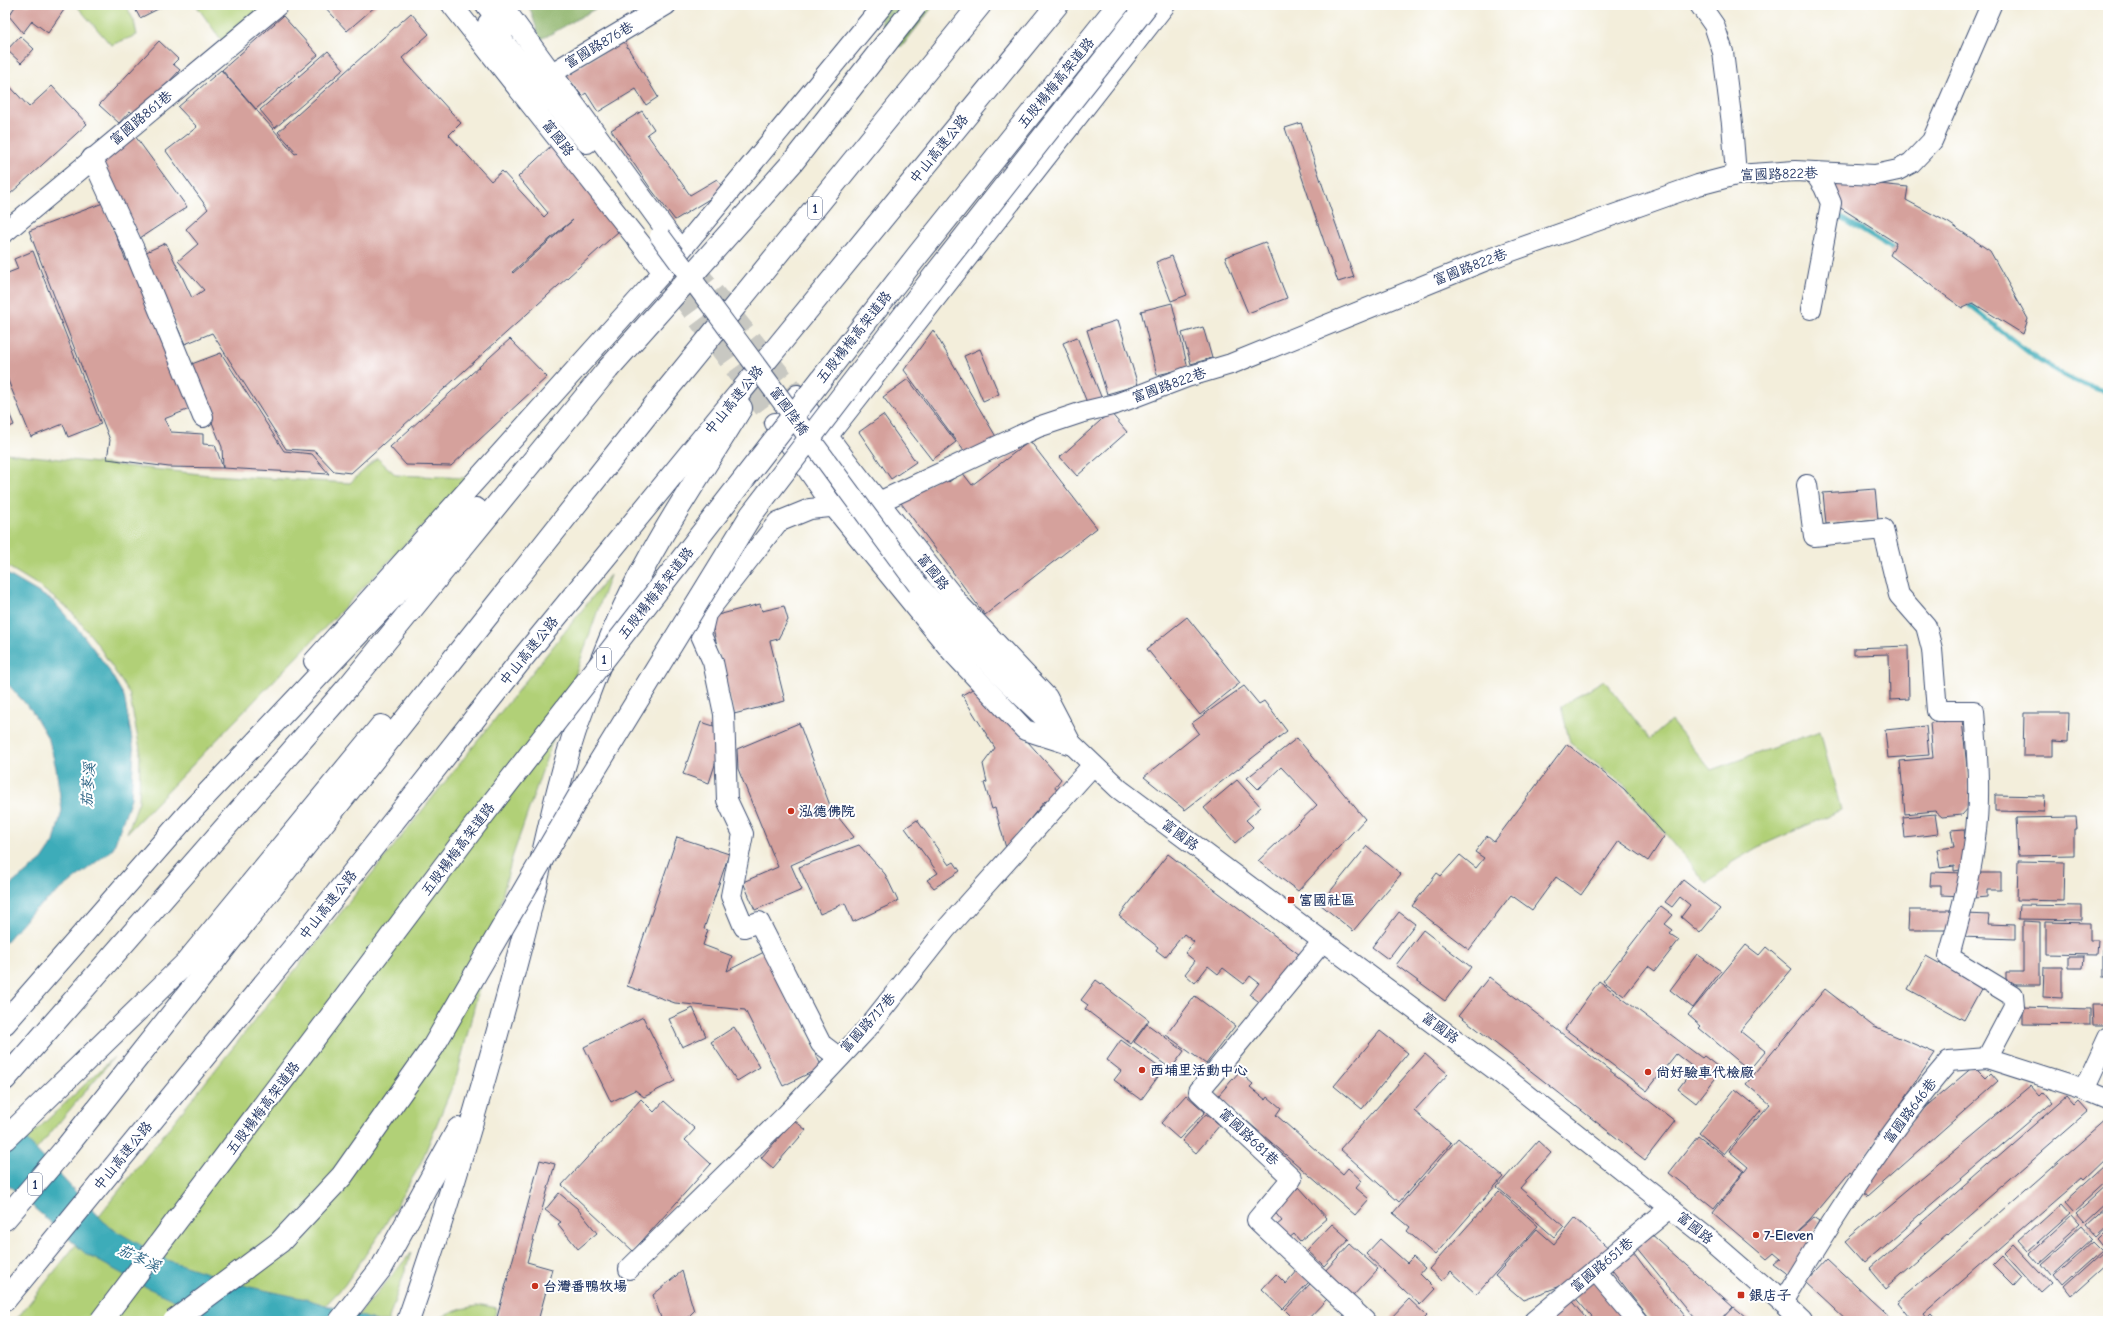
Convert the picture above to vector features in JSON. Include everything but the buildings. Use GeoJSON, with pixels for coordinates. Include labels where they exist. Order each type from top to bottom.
{"type":"FeatureCollection","features":[{"type":"Feature","properties":{"kind":"highway"},"geometry":{"type":"LineString","coordinates":[[5,1023],[189,813],[608,368],[792,163],[916,5]]}},
{"type":"Feature","properties":{"kind":"highway","name":"1"},"geometry":{"type":"LineString","coordinates":[[5,1219],[65,1149],[649,412],[980,5]]}},
{"type":"Feature","properties":{"kind":"highway","name":"中山高速公路"},"geometry":{"type":"LineString","coordinates":[[5,1300],[296,946],[526,654],[1057,5]]}},
{"type":"Feature","properties":{"kind":"highway","name":"五股楊梅高架道路"},"geometry":{"type":"LineString","coordinates":[[101,1321],[473,828],[917,256],[1118,5]]}},
{"type":"Feature","properties":{"kind":"highway"},"geometry":{"type":"LineString","coordinates":[[174,1321],[280,1242],[342,1176],[433,1047],[583,789],[751,515],[936,272],[1147,5]]}},
{"type":"Feature","properties":{"kind":"highway"},"geometry":{"type":"LineString","coordinates":[[408,1321],[426,1268],[487,1070],[522,943],[558,788],[587,697],[624,607],[656,547],[786,336]]}},
{"type":"Feature","properties":{"kind":"highway"},"geometry":{"type":"LineString","coordinates":[[5,1079],[348,687],[608,368]]}},
{"type":"Feature","properties":{"kind":"highway"},"geometry":{"type":"LineString","coordinates":[[5,1139],[186,962],[302,820],[649,412]]}},
{"type":"Feature","properties":{"kind":"highway"},"geometry":{"type":"LineString","coordinates":[[340,1321],[382,1267],[448,1150],[487,1070]]}},
{"type":"Feature","properties":{"kind":"street","name":"富國路861巷"},"geometry":{"type":"LineString","coordinates":[[5,232],[92,158],[278,5]]}},
{"type":"Feature","properties":{"kind":"street","name":"富國路"},"geometry":{"type":"LineString","coordinates":[[452,5],[664,272]]}},
{"type":"Feature","properties":{"kind":"street","name":"富國路"},"geometry":{"type":"LineString","coordinates":[[473,5],[608,168]]}},
{"type":"Feature","properties":{"kind":"street","name":"富國路"},"geometry":{"type":"LineString","coordinates":[[486,5],[660,236]]}},
{"type":"Feature","properties":{"kind":"street"},"geometry":{"type":"LineString","coordinates":[[502,5],[681,251]]}},
{"type":"Feature","properties":{"kind":"street","name":"富國路876巷"},"geometry":{"type":"LineString","coordinates":[[552,73],[666,5]]}},
{"type":"Feature","properties":{"kind":"street"},"geometry":{"type":"LineString","coordinates":[[314,661],[664,272],[882,5]]}},
{"type":"Feature","properties":{"kind":"street"},"geometry":{"type":"LineString","coordinates":[[803,463],[828,437],[1081,110],[1165,5]]}},
{"type":"Feature","properties":{"kind":"street"},"geometry":{"type":"LineString","coordinates":[[1700,5],[1714,25],[1723,52],[1732,124],[1736,175]]}},
{"type":"Feature","properties":{"kind":"street","name":"富國路822巷"},"geometry":{"type":"LineString","coordinates":[[879,502],[1038,427],[1084,412],[1116,404],[1187,377],[1231,364],[1489,259],[1667,196],[1736,175],[1795,171],[1875,175],[1898,170],[1911,164],[1932,141],[1991,5]]}},
{"type":"Feature","properties":{"kind":"street"},"geometry":{"type":"LineString","coordinates":[[92,158],[134,249],[203,417]]}},
{"type":"Feature","properties":{"kind":"street"},"geometry":{"type":"LineString","coordinates":[[1811,309],[1831,203],[1824,187],[1814,172]]}},
{"type":"Feature","properties":{"kind":"street","name":"富國陸橋"},"geometry":{"type":"LineString","coordinates":[[660,236],[918,585]]}},
{"type":"Feature","properties":{"kind":"street","name":"富國路"},"geometry":{"type":"LineString","coordinates":[[798,395],[828,437],[960,605],[1047,697],[1072,745]]}},
{"type":"Feature","properties":{"kind":"street","name":"富國路"},"geometry":{"type":"LineString","coordinates":[[776,423],[833,506],[952,652],[1025,730],[1072,745]]}},
{"type":"Feature","properties":{"kind":"street"},"geometry":{"type":"LineString","coordinates":[[1807,485],[1814,536],[1883,529],[1899,596],[1926,626],[1932,649],[1937,711],[1974,711],[1978,779],[1976,838],[1950,957],[2013,996],[2014,1007],[1987,1058]]}},
{"type":"Feature","properties":{"kind":"street"},"geometry":{"type":"LineString","coordinates":[[838,1057],[821,1044],[759,922],[744,927],[731,896],[743,834],[727,800],[724,714],[713,662],[701,635],[706,614],[778,522],[810,509],[879,502]]}},
{"type":"Feature","properties":{"kind":"street","name":"富國路"},"geometry":{"type":"LineString","coordinates":[[918,585],[973,646],[1072,745],[1119,789],[1501,1074],[1670,1208],[1782,1302],[1801,1321]]}},
{"type":"Feature","properties":{"kind":"street","name":"富國路717巷"},"geometry":{"type":"LineString","coordinates":[[629,1269],[786,1115],[838,1057],[866,1030],[946,929],[1094,765]]}},
{"type":"Feature","properties":{"kind":"street","name":"富國路681巷"},"geometry":{"type":"LineString","coordinates":[[1323,941],[1200,1091],[1292,1178],[1257,1220],[1365,1321]]}},
{"type":"Feature","properties":{"kind":"street"},"geometry":{"type":"LineString","coordinates":[[2084,1089],[2108,1037]]}},
{"type":"Feature","properties":{"kind":"street","name":"富國路646巷"},"geometry":{"type":"LineString","coordinates":[[1782,1302],[1821,1238],[1916,1099],[1948,1061],[1987,1058],[2084,1089],[2108,1099]]}},
{"type":"Feature","properties":{"kind":"street","name":"富國路651巷"},"geometry":{"type":"LineString","coordinates":[[1537,1320],[1670,1208]]}},
{"type":"Feature","properties":{"kind":"street"},"geometry":{"type":"LineString","coordinates":[[1595,1270],[1638,1321]]}},
{"type":"Feature","properties":{"kind":"green space"},"geometry":{"type":"Polygon","coordinates":[[[76,5],[126,5],[134,21],[137,35],[111,45],[76,5]]]}},
{"type":"Feature","properties":{"kind":"green space"},"geometry":{"type":"Polygon","coordinates":[[[196,5],[270,5],[224,44],[196,5]]]}},
{"type":"Feature","properties":{"kind":"green space"},"geometry":{"type":"Polygon","coordinates":[[[526,5],[602,5],[540,40],[531,11],[526,5]]]}},
{"type":"Feature","properties":{"kind":"green space"},"geometry":{"type":"Polygon","coordinates":[[[875,5],[934,5],[901,48],[885,31],[875,5]]]}},
{"type":"Feature","properties":{"kind":"green space"},"geometry":{"type":"Polygon","coordinates":[[[5,453],[209,475],[350,483],[377,458],[396,475],[469,478],[127,833],[139,801],[140,749],[129,693],[96,642],[70,610],[36,584],[5,565],[5,453]]]}},
{"type":"Feature","properties":{"kind":"green space"},"geometry":{"type":"Polygon","coordinates":[[[610,575],[512,858],[457,1075],[420,1165],[379,1235],[344,1286],[310,1321],[15,1321],[610,575]]]}},
{"type":"Feature","properties":{"kind":"green space"},"geometry":{"type":"Polygon","coordinates":[[[1604,680],[1650,739],[1671,721],[1711,770],[1820,731],[1841,810],[1758,847],[1731,863],[1707,884],[1627,787],[1570,743],[1561,706],[1604,680]]]}},
{"type":"Feature","properties":{"kind":"green space"},"geometry":{"type":"Polygon","coordinates":[[[114,1057],[5,1187],[5,1160],[114,1057]]]}},
{"type":"Feature","properties":{"kind":"green space"},"geometry":{"type":"Polygon","coordinates":[[[411,1253],[388,1321],[353,1321],[411,1253]]]}},
{"type":"Feature","properties":{"kind":"green space"},"geometry":{"type":"Polygon","coordinates":[[[482,1305],[497,1308],[493,1321],[432,1321],[461,1309],[482,1305]]]}},
{"type":"Feature","properties":{"kind":"water","name":"茄苳溪"},"geometry":{"type":"Polygon","coordinates":[[[5,573],[53,601],[83,635],[107,667],[124,696],[134,751],[131,798],[113,849],[32,912],[5,943],[5,889],[42,860],[54,842],[62,810],[56,768],[49,740],[32,711],[5,681],[5,573]]]}},
{"type":"Feature","properties":{"kind":"water","name":"茄苳溪"},"geometry":{"type":"Polygon","coordinates":[[[5,1117],[109,1227],[167,1260],[250,1287],[306,1299],[377,1321],[225,1321],[210,1317],[148,1288],[86,1254],[5,1182],[5,1117]]]}},
{"type":"Feature","properties":{"kind":"waterway"},"geometry":{"type":"LineString","coordinates":[[1835,214],[1898,252]]}},
{"type":"Feature","properties":{"kind":"waterway"},"geometry":{"type":"LineString","coordinates":[[1964,301],[2014,341],[2050,367],[2088,386],[2108,392]]}},
{"type":"Feature","properties":{"kind":"tunnel"},"geometry":{"type":"LineString","coordinates":[[695,269],[797,395]]}},
{"type":"Feature","properties":{"kind":"tunnel"},"geometry":{"type":"LineString","coordinates":[[663,272],[775,423]]}},
{"type":"Feature","properties":{"kind":"place","name":"泓德佛院"},"geometry":{"type":"Point","coordinates":[791,811]}},
{"type":"Feature","properties":{"kind":"place","name":"富國社區"},"geometry":{"type":"Point","coordinates":[1291,900]}},
{"type":"Feature","properties":{"kind":"place","name":"西埔里活動中心"},"geometry":{"type":"Point","coordinates":[1142,1070]}},
{"type":"Feature","properties":{"kind":"place","name":"尚好驗車代檢廠"},"geometry":{"type":"Point","coordinates":[1648,1072]}},
{"type":"Feature","properties":{"kind":"place","name":"7-Eleven"},"geometry":{"type":"Point","coordinates":[1756,1235]}},
{"type":"Feature","properties":{"kind":"place","name":"台灣番鴨牧場"},"geometry":{"type":"Point","coordinates":[535,1286]}},
{"type":"Feature","properties":{"kind":"place","name":"銀店子"},"geometry":{"type":"Point","coordinates":[1741,1295]}}]}
